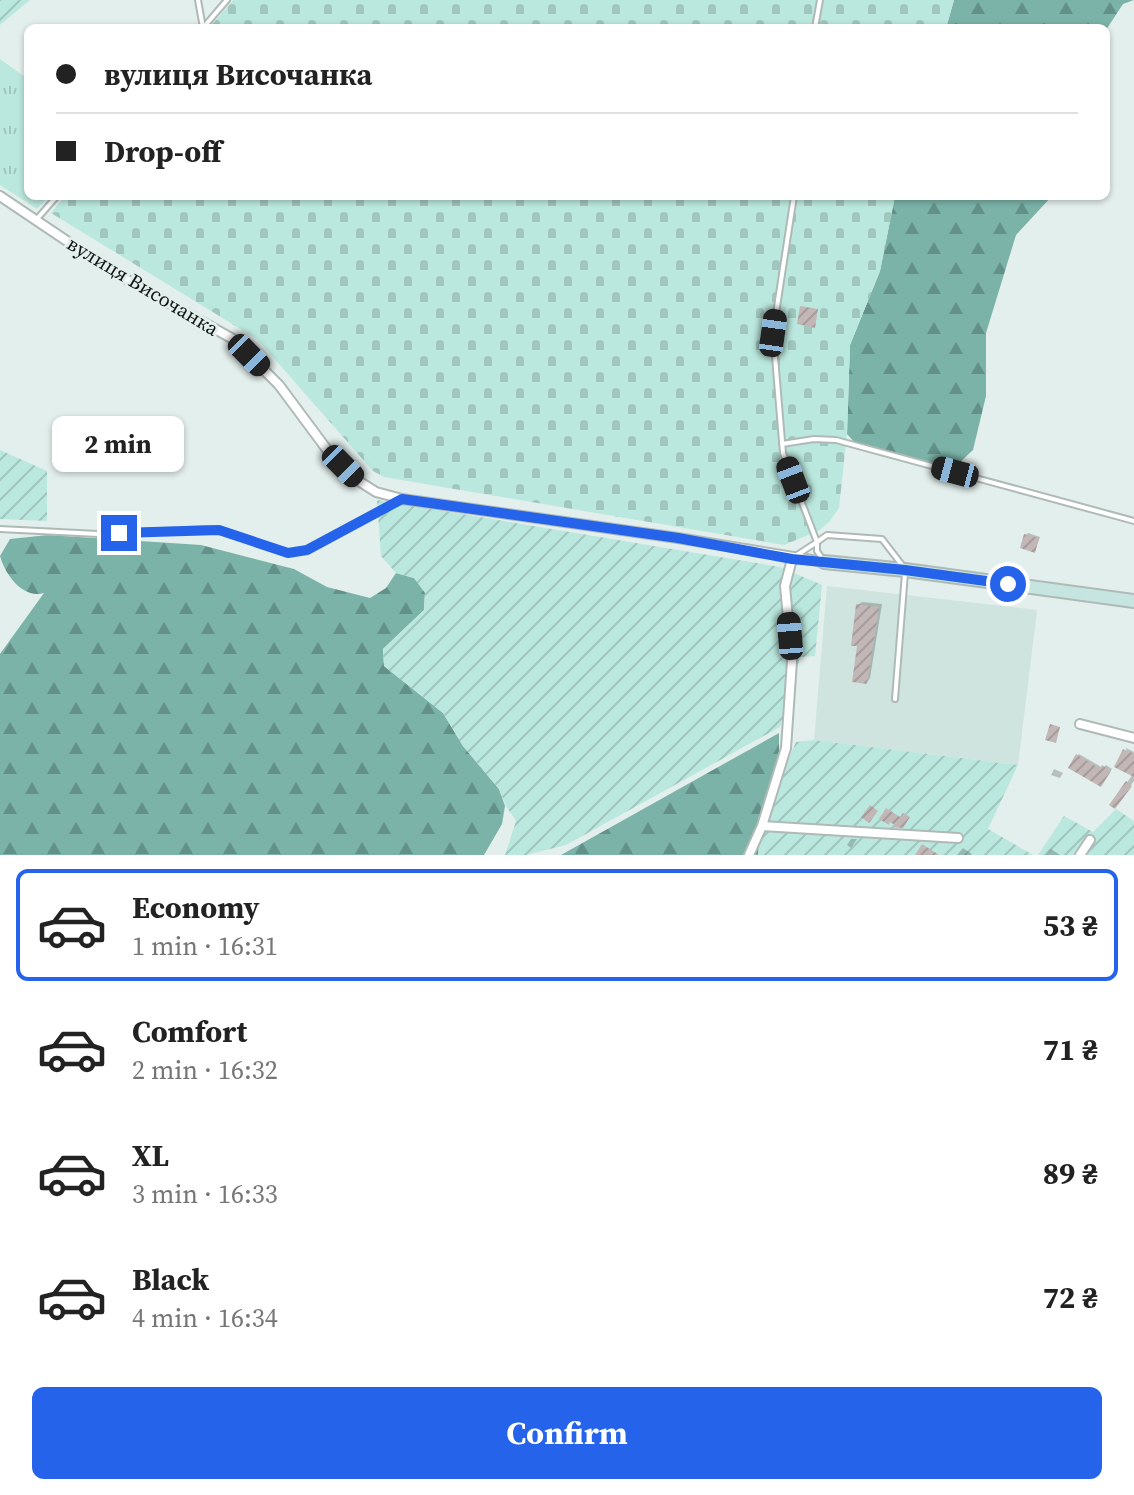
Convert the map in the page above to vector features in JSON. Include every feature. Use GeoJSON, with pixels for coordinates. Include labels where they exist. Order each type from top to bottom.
{"type":"FeatureCollection","features":[{"type":"Feature","properties":{"kind":"street","name":"вулиця Височанка"},"geometry":{"type":"LineString","coordinates":[[0,197],[113,272],[233,339],[279,385],[331,455],[354,478],[376,492],[402,499],[678,538],[792,559],[905,570],[1134,601]]}},
{"type":"Feature","properties":{"kind":"street"},"geometry":{"type":"LineString","coordinates":[[749,855],[762,826],[786,748],[792,661],[785,586],[792,559]]}},
{"type":"Feature","properties":{"kind":"street"},"geometry":{"type":"LineString","coordinates":[[1080,724],[1134,738]]}},
{"type":"Feature","properties":{"kind":"street"},"geometry":{"type":"LineString","coordinates":[[762,826],[958,838]]}},
{"type":"Feature","properties":{"kind":"street"},"geometry":{"type":"LineString","coordinates":[[1080,855],[1090,840]]}},
{"type":"Feature","properties":{"kind":"lane"},"geometry":{"type":"LineString","coordinates":[[198,0],[202,24]]}},
{"type":"Feature","properties":{"kind":"lane"},"geometry":{"type":"LineString","coordinates":[[206,24],[227,0]]}},
{"type":"Feature","properties":{"kind":"lane"},"geometry":{"type":"LineString","coordinates":[[816,24],[820,0]]}},
{"type":"Feature","properties":{"kind":"lane"},"geometry":{"type":"LineString","coordinates":[[36,220],[54,200]]}},
{"type":"Feature","properties":{"kind":"lane"},"geometry":{"type":"LineString","coordinates":[[793,200],[773,333],[782,444],[817,542],[817,551],[824,562]]}},
{"type":"Feature","properties":{"kind":"lane"},"geometry":{"type":"LineString","coordinates":[[782,444],[814,439],[836,440],[1134,521]]}},
{"type":"Feature","properties":{"kind":"lane"},"geometry":{"type":"LineString","coordinates":[[0,529],[98,534],[219,530],[288,553],[307,550],[402,499]]}},
{"type":"Feature","properties":{"kind":"lane"},"geometry":{"type":"LineString","coordinates":[[792,559],[827,535],[882,539],[905,570],[895,699]]}},
{"type":"Feature","properties":{"kind":"shaded area"},"geometry":{"type":"Polygon","coordinates":[[[827,586],[1037,610],[1018,765],[814,740],[827,586]]]}},
{"type":"Feature","properties":{"kind":"green space"},"geometry":{"type":"Polygon","coordinates":[[[0,0],[30,0],[0,25],[0,0]]]}},
{"type":"Feature","properties":{"kind":"green space"},"geometry":{"type":"Polygon","coordinates":[[[233,0],[954,0],[947,24],[212,24],[233,0]]]}},
{"type":"Feature","properties":{"kind":"green space"},"geometry":{"type":"Polygon","coordinates":[[[954,0],[1134,0],[1123,4],[1110,24],[947,24],[954,0]]]}},
{"type":"Feature","properties":{"kind":"green space"},"geometry":{"type":"Polygon","coordinates":[[[0,59],[24,76],[24,200],[45,200],[37,209],[0,185],[0,59]]]}},
{"type":"Feature","properties":{"kind":"green space"},"geometry":{"type":"Polygon","coordinates":[[[62,200],[894,200],[880,271],[850,345],[847,434],[839,508],[820,530],[784,545],[384,477],[373,471],[257,339],[51,213],[62,200]]]}},
{"type":"Feature","properties":{"kind":"green space"},"geometry":{"type":"Polygon","coordinates":[[[894,200],[1048,200],[1016,235],[986,333],[986,396],[973,450],[958,464],[937,464],[855,443],[847,434],[850,345],[880,271],[894,200]]]}},
{"type":"Feature","properties":{"kind":"green space"},"geometry":{"type":"Polygon","coordinates":[[[0,450],[47,471],[47,521],[0,519],[0,450]]]}},
{"type":"Feature","properties":{"kind":"green space"},"geometry":{"type":"Polygon","coordinates":[[[377,500],[780,567],[822,585],[815,656],[800,657],[780,727],[566,845],[526,855],[505,855],[516,821],[499,789],[463,746],[443,713],[384,666],[383,649],[424,610],[425,593],[414,578],[396,573],[381,556],[377,500]]]}},
{"type":"Feature","properties":{"kind":"green space"},"geometry":{"type":"Polygon","coordinates":[[[48,535],[201,545],[294,569],[327,587],[370,598],[386,588],[396,573],[414,578],[425,592],[424,610],[383,649],[384,666],[443,713],[463,746],[499,789],[505,806],[502,824],[484,855],[0,855],[0,654],[44,593],[29,592],[16,584],[0,556],[10,539],[48,535]]]}},
{"type":"Feature","properties":{"kind":"green space"},"geometry":{"type":"Polygon","coordinates":[[[779,733],[779,763],[758,855],[561,855],[779,733]]]}},
{"type":"Feature","properties":{"kind":"green space"},"geometry":{"type":"Polygon","coordinates":[[[814,740],[1018,765],[988,829],[1033,855],[758,855],[759,826],[796,742],[814,740]]]}},
{"type":"Feature","properties":{"kind":"green space"},"geometry":{"type":"Polygon","coordinates":[[[1116,809],[1134,821],[1134,855],[1038,855],[1064,816],[1093,832],[1116,809]]]}},
{"type":"Feature","properties":{"kind":"building"},"geometry":{"type":"Polygon","coordinates":[[[800,306],[818,309],[815,328],[797,324],[800,306]]]}},
{"type":"Feature","properties":{"kind":"building"},"geometry":{"type":"Polygon","coordinates":[[[1024,534],[1039,538],[1035,553],[1020,548],[1024,534]]]}},
{"type":"Feature","properties":{"kind":"building"},"geometry":{"type":"Polygon","coordinates":[[[856,604],[879,607],[867,684],[852,682],[857,646],[851,646],[856,604]]]}},
{"type":"Feature","properties":{"kind":"building"},"geometry":{"type":"Polygon","coordinates":[[[1050,724],[1060,727],[1056,743],[1045,740],[1050,724]]]}},
{"type":"Feature","properties":{"kind":"building"},"geometry":{"type":"Polygon","coordinates":[[[1123,749],[1134,754],[1134,777],[1114,767],[1123,749]]]}},
{"type":"Feature","properties":{"kind":"building"},"geometry":{"type":"Polygon","coordinates":[[[1076,754],[1100,769],[1102,765],[1111,771],[1101,787],[1068,768],[1076,754]]]}},
{"type":"Feature","properties":{"kind":"building"},"geometry":{"type":"Polygon","coordinates":[[[1126,781],[1132,786],[1115,809],[1109,805],[1126,781]]]}},
{"type":"Feature","properties":{"kind":"building"},"geometry":{"type":"Polygon","coordinates":[[[870,805],[878,811],[869,823],[861,817],[870,805]]]}},
{"type":"Feature","properties":{"kind":"building"},"geometry":{"type":"Polygon","coordinates":[[[886,808],[900,817],[903,813],[910,817],[903,828],[879,819],[886,808]]]}},
{"type":"Feature","properties":{"kind":"building"},"geometry":{"type":"Polygon","coordinates":[[[922,844],[939,855],[915,855],[922,844]]]}},
{"type":"Feature","properties":{"kind":"route"},"geometry":{"type":"LineString","coordinates":[[119,533],[219,530],[288,553],[307,550],[402,499],[678,538],[792,559],[1008,584]]}}]}
